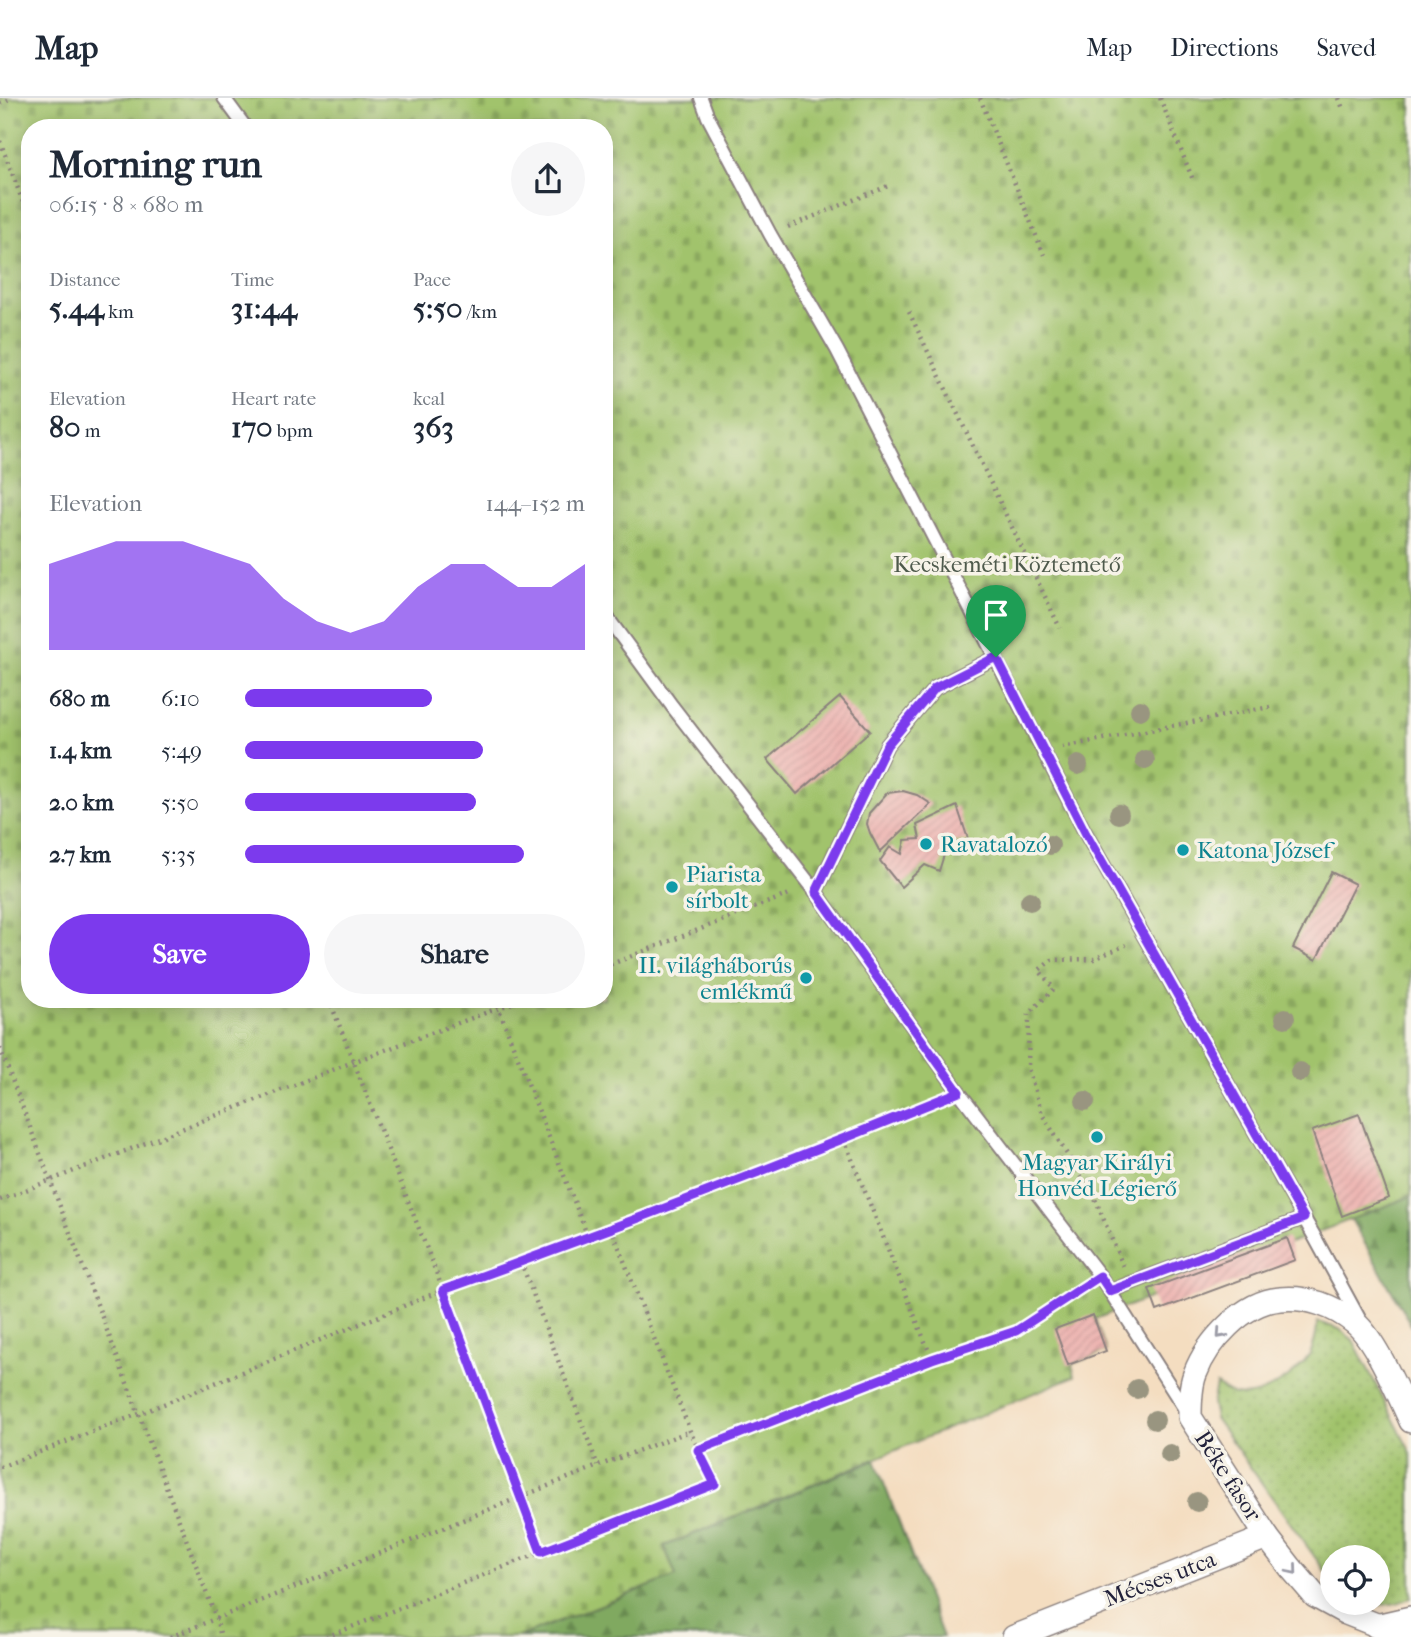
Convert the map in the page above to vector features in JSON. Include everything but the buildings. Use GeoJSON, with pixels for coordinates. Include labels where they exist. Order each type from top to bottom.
{"type":"FeatureCollection","features":[{"type":"Feature","properties":{"kind":"street","name":"Béke fasor"},"geometry":{"type":"LineString","coordinates":[[1406,1637],[1346,1613],[1315,1595],[1267,1537],[1190,1417],[1190,1405],[1194,1377],[1202,1358],[1231,1322],[1253,1307],[1278,1298],[1306,1299],[1334,1308],[1357,1324],[1371,1341],[1411,1421]]}},
{"type":"Feature","properties":{"kind":"street","name":"Mécses utca"},"geometry":{"type":"LineString","coordinates":[[1014,1637],[1267,1537]]}},
{"type":"Feature","properties":{"kind":"street"},"geometry":{"type":"LineString","coordinates":[[1377,1626],[1411,1618]]}},
{"type":"Feature","properties":{"kind":"lane"},"geometry":{"type":"LineString","coordinates":[[224,98],[239,119]]}},
{"type":"Feature","properties":{"kind":"lane"},"geometry":{"type":"LineString","coordinates":[[701,98],[708,117],[770,234],[837,350],[1086,834],[1371,1341]]}},
{"type":"Feature","properties":{"kind":"lane"},"geometry":{"type":"LineString","coordinates":[[613,626],[813,889],[959,1092],[1105,1284],[1190,1417]]}},
{"type":"Feature","properties":{"kind":"lane"},"geometry":{"type":"LineString","coordinates":[[813,889],[887,745],[935,688],[996,657]]}},
{"type":"Feature","properties":{"kind":"lane"},"geometry":{"type":"LineString","coordinates":[[1105,1284],[1304,1218]]}},
{"type":"Feature","properties":{"kind":"path"},"geometry":{"type":"LineString","coordinates":[[0,103],[13,98]]}},
{"type":"Feature","properties":{"kind":"path"},"geometry":{"type":"LineString","coordinates":[[980,98],[1044,255]]}},
{"type":"Feature","properties":{"kind":"path"},"geometry":{"type":"LineString","coordinates":[[1160,98],[1193,180]]}},
{"type":"Feature","properties":{"kind":"path"},"geometry":{"type":"LineString","coordinates":[[1339,98],[1343,109]]}},
{"type":"Feature","properties":{"kind":"path"},"geometry":{"type":"LineString","coordinates":[[0,141],[21,197]]}},
{"type":"Feature","properties":{"kind":"path"},"geometry":{"type":"LineString","coordinates":[[770,234],[888,186]]}},
{"type":"Feature","properties":{"kind":"path"},"geometry":{"type":"LineString","coordinates":[[909,312],[1060,628]]}},
{"type":"Feature","properties":{"kind":"path"},"geometry":{"type":"LineString","coordinates":[[1043,751],[1270,707]]}},
{"type":"Feature","properties":{"kind":"path"},"geometry":{"type":"LineString","coordinates":[[613,964],[813,889]]}},
{"type":"Feature","properties":{"kind":"path"},"geometry":{"type":"LineString","coordinates":[[698,1450],[932,1359],[1016,1331],[1105,1284],[1125,1269],[1096,1201],[1042,1114],[1027,1068],[1029,1013],[1054,989],[1039,971],[1052,960],[1094,959],[1146,940]]}},
{"type":"Feature","properties":{"kind":"path"},"geometry":{"type":"LineString","coordinates":[[332,1008],[443,1290],[541,1552]]}},
{"type":"Feature","properties":{"kind":"path"},"geometry":{"type":"LineString","coordinates":[[0,1200],[353,1062],[499,1009],[588,1237]]}},
{"type":"Feature","properties":{"kind":"path"},"geometry":{"type":"LineString","coordinates":[[0,1048],[221,1637]]}},
{"type":"Feature","properties":{"kind":"path"},"geometry":{"type":"LineString","coordinates":[[0,1466],[139,1414],[443,1290],[844,1139],[959,1092]]}},
{"type":"Feature","properties":{"kind":"path"},"geometry":{"type":"LineString","coordinates":[[844,1139],[932,1359]]}},
{"type":"Feature","properties":{"kind":"path"},"geometry":{"type":"LineString","coordinates":[[326,1637],[715,1484],[690,1431],[611,1227]]}},
{"type":"Feature","properties":{"kind":"path"},"geometry":{"type":"LineString","coordinates":[[521,1262],[598,1466]]}},
{"type":"Feature","properties":{"kind":"path"},"geometry":{"type":"LineString","coordinates":[[170,1637],[690,1431]]}},
{"type":"Feature","properties":{"kind":"green space","name":"Kecskeméti Köztemető"},"geometry":{"type":"Polygon","coordinates":[[[0,98],[1411,98],[1411,1196],[1095,1319],[1106,1351],[1072,1364],[1075,1376],[664,1546],[676,1576],[518,1637],[0,1637],[0,98]]]}},
{"type":"Feature","properties":{"kind":"green space"},"geometry":{"type":"Polygon","coordinates":[[[1411,1196],[1411,1325],[1351,1219],[1411,1196]]]}},
{"type":"Feature","properties":{"kind":"green space"},"geometry":{"type":"Polygon","coordinates":[[[1318,1322],[1339,1329],[1353,1340],[1411,1453],[1411,1597],[1395,1604],[1390,1604],[1390,1545],[1320,1545],[1320,1564],[1215,1418],[1212,1404],[1216,1385],[1233,1394],[1246,1396],[1267,1390],[1287,1378],[1304,1362],[1314,1343],[1318,1322]]]}},
{"type":"Feature","properties":{"kind":"green space"},"geometry":{"type":"Polygon","coordinates":[[[875,1460],[943,1637],[518,1637],[676,1576],[664,1546],[875,1460]]]}},
{"type":"Feature","properties":{"kind":"place","name":"Ravatalozó"},"geometry":{"type":"Point","coordinates":[926,844]}},
{"type":"Feature","properties":{"kind":"place","name":"Katona József"},"geometry":{"type":"Point","coordinates":[1183,850]}},
{"type":"Feature","properties":{"kind":"place","name":"Piarista sírbolt"},"geometry":{"type":"Point","coordinates":[672,887]}},
{"type":"Feature","properties":{"kind":"place","name":"II. világháborús emlékmű"},"geometry":{"type":"Point","coordinates":[806,978]}},
{"type":"Feature","properties":{"kind":"place","name":"Magyar Királyi Honvéd Légierő"},"geometry":{"type":"Point","coordinates":[1097,1137]}},
{"type":"Feature","properties":{"kind":"route"},"geometry":{"type":"LineString","coordinates":[[996,657],[1086,834],[1304,1218],[1110,1291],[1100,1276],[1016,1331],[932,1359],[698,1450],[715,1484],[541,1552],[443,1290],[844,1139],[959,1092],[816,892],[887,745],[935,688],[996,657]]}}]}
